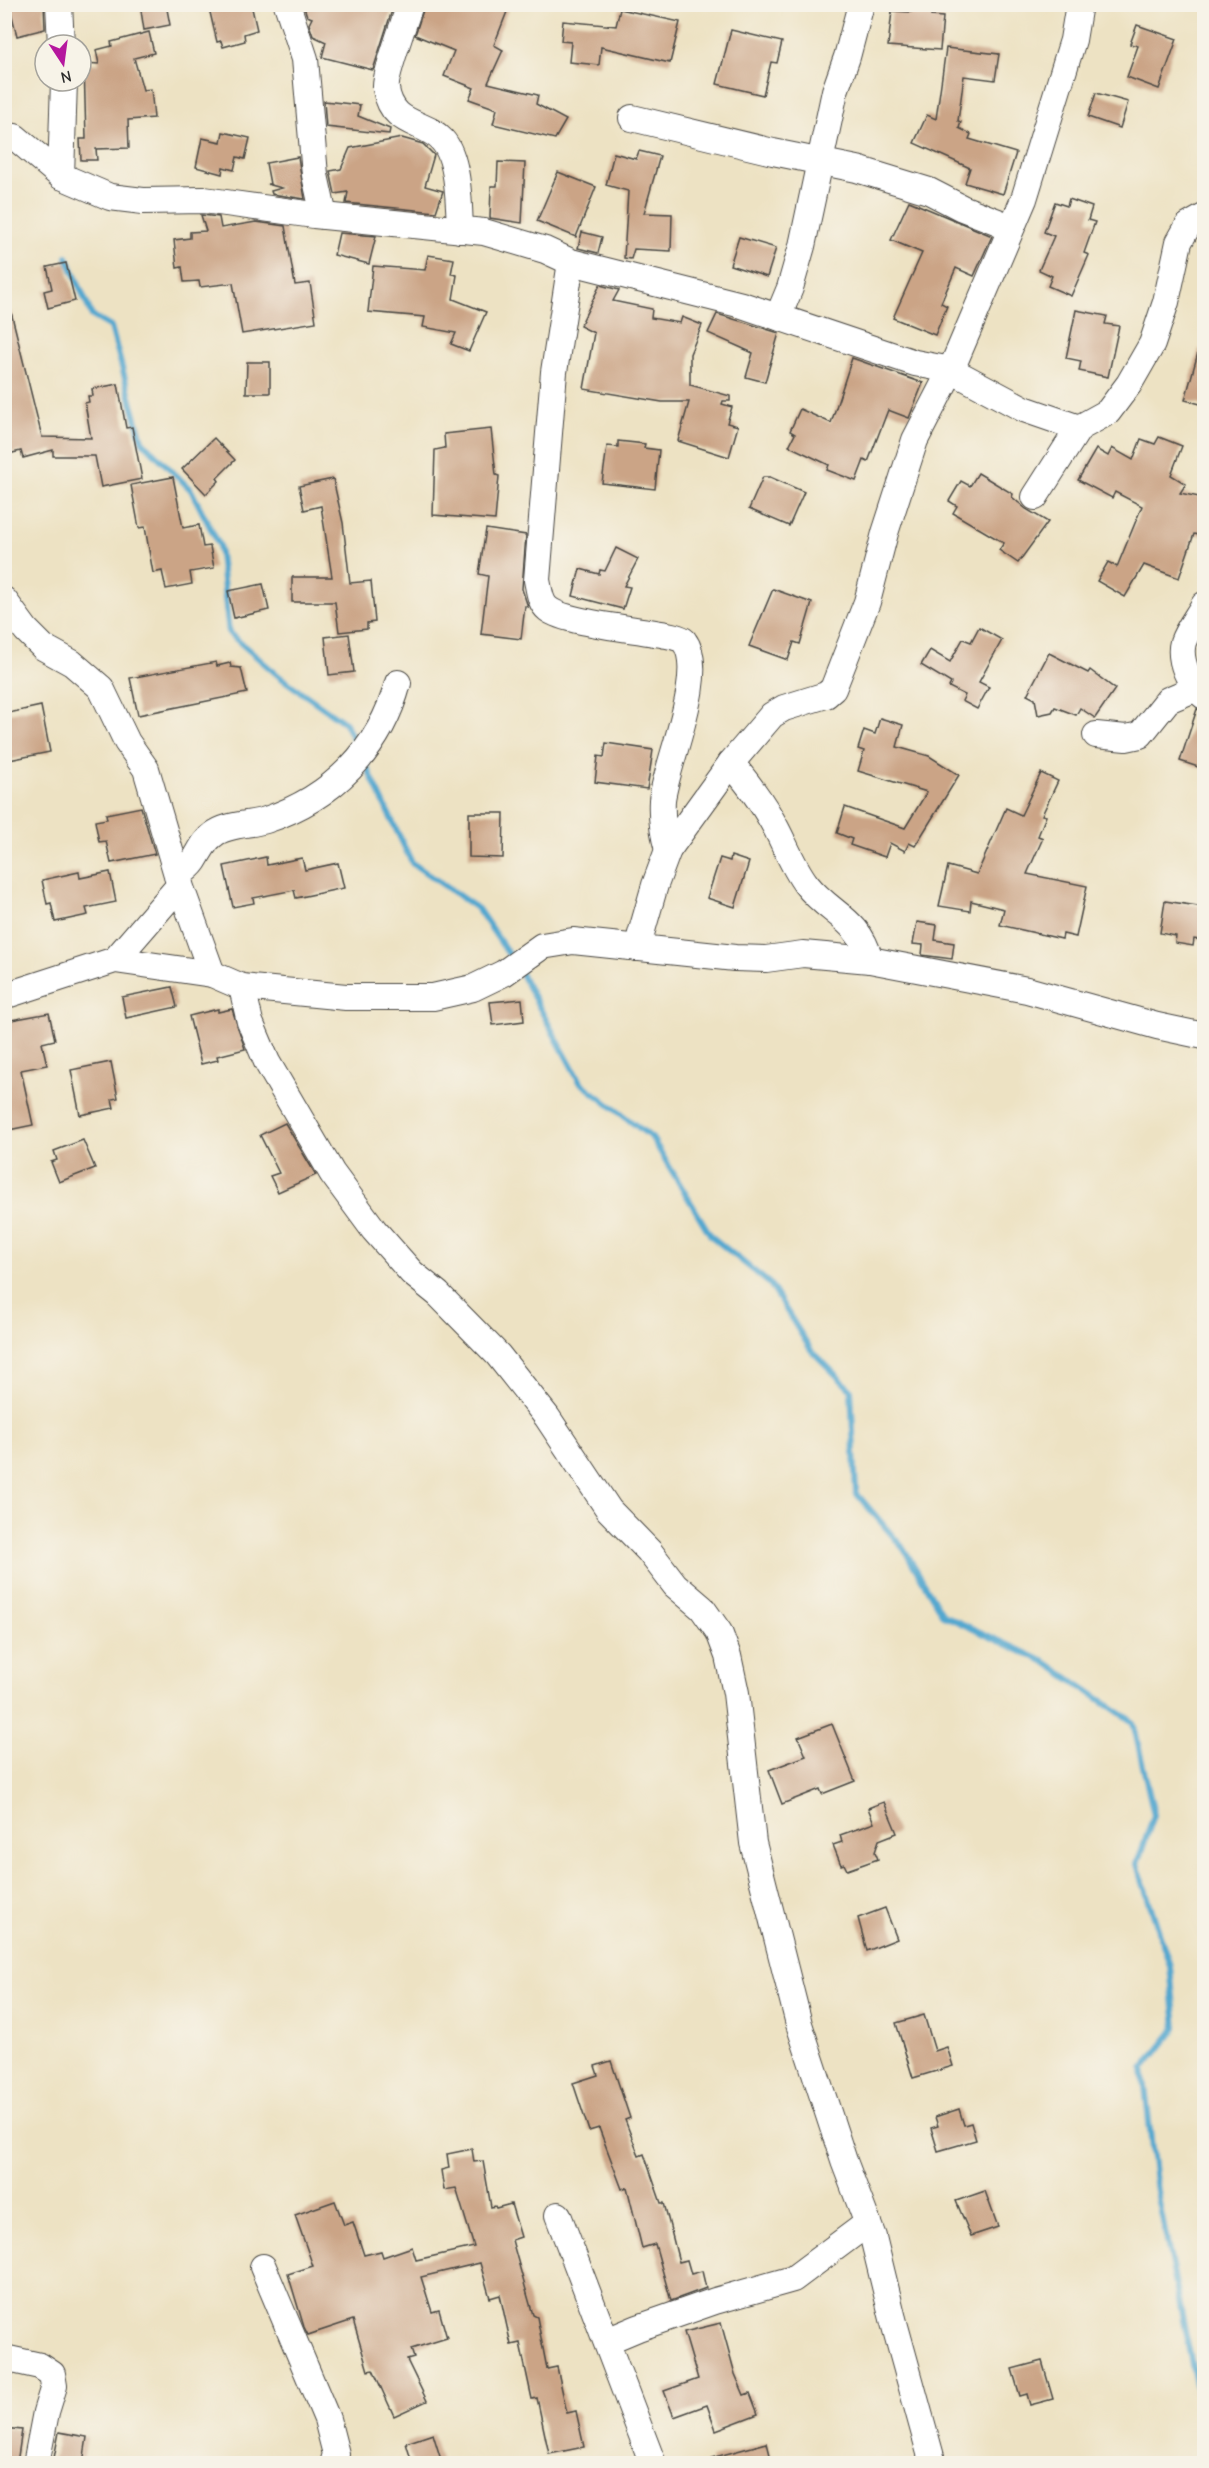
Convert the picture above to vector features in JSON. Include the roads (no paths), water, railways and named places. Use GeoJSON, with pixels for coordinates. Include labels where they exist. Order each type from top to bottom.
{"type":"FeatureCollection","features":[{"type":"Feature","properties":{"kind":"street"},"geometry":{"type":"LineString","coordinates":[[59,4],[60,33]]}},
{"type":"Feature","properties":{"kind":"street"},"geometry":{"type":"LineString","coordinates":[[287,4],[305,59],[315,175],[324,216]]}},
{"type":"Feature","properties":{"kind":"street"},"geometry":{"type":"LineString","coordinates":[[410,4],[386,87],[390,103],[401,117],[441,138],[447,147],[459,197],[460,230]]}},
{"type":"Feature","properties":{"kind":"street"},"geometry":{"type":"LineString","coordinates":[[778,317],[790,288],[802,246],[835,91],[848,57],[861,4]]}},
{"type":"Feature","properties":{"kind":"street"},"geometry":{"type":"LineString","coordinates":[[638,948],[655,885],[669,849],[731,763],[772,715],[784,708],[826,695],[833,688],[867,602],[885,533],[915,440],[951,370],[1024,199],[1073,40],[1078,4]]}},
{"type":"Feature","properties":{"kind":"street"},"geometry":{"type":"LineString","coordinates":[[61,176],[64,93]]}},
{"type":"Feature","properties":{"kind":"street"},"geometry":{"type":"LineString","coordinates":[[632,118],[821,161],[929,190],[962,208],[1011,227]]}},
{"type":"Feature","properties":{"kind":"street"},"geometry":{"type":"LineString","coordinates":[[8,130],[61,176],[110,197],[143,201],[204,200],[324,216],[484,232],[529,245],[571,262],[778,317],[915,363],[951,370],[1024,408],[1079,428]]}},
{"type":"Feature","properties":{"kind":"street"},"geometry":{"type":"LineString","coordinates":[[1035,497],[1079,428],[1108,412],[1129,384],[1152,344],[1166,303],[1179,242],[1188,226],[1204,217]]}},
{"type":"Feature","properties":{"kind":"street"},"geometry":{"type":"LineString","coordinates":[[571,262],[554,372],[537,580],[541,600],[548,609],[608,627],[672,634],[683,638],[690,649],[690,677],[682,729],[662,798],[663,831],[669,849]]}},
{"type":"Feature","properties":{"kind":"street"},"geometry":{"type":"LineString","coordinates":[[4,600],[26,630],[43,647],[72,663],[101,688],[127,742],[146,769],[178,881],[212,974]]}},
{"type":"Feature","properties":{"kind":"street"},"geometry":{"type":"LineString","coordinates":[[1096,735],[1126,738],[1140,735],[1168,700],[1199,692],[1188,680],[1183,643],[1204,605]]}},
{"type":"Feature","properties":{"kind":"street"},"geometry":{"type":"LineString","coordinates":[[115,960],[213,834],[265,820],[306,803],[362,757],[382,729],[398,683]]}},
{"type":"Feature","properties":{"kind":"street"},"geometry":{"type":"LineString","coordinates":[[731,763],[763,806],[786,852],[807,885],[854,926],[865,942],[870,960]]}},
{"type":"Feature","properties":{"kind":"street"},"geometry":{"type":"LineString","coordinates":[[4,996],[115,960],[212,974],[242,987],[346,997],[433,997],[473,988],[504,973],[542,946],[573,941],[735,958],[766,959],[803,954],[870,960],[1027,990],[1157,1026],[1204,1036]]}},
{"type":"Feature","properties":{"kind":"street"},"geometry":{"type":"LineString","coordinates":[[242,987],[250,1022],[267,1062],[332,1173],[374,1230],[412,1273],[438,1294],[498,1355],[547,1417],[609,1510],[650,1551],[675,1585],[702,1608],[719,1632],[729,1656],[736,1693],[753,1843],[799,2024],[844,2161],[868,2223],[933,2463]]}},
{"type":"Feature","properties":{"kind":"street"},"geometry":{"type":"LineString","coordinates":[[558,2215],[653,2463]]}},
{"type":"Feature","properties":{"kind":"street"},"geometry":{"type":"LineString","coordinates":[[607,2342],[661,2319],[793,2279],[868,2223]]}},
{"type":"Feature","properties":{"kind":"street"},"geometry":{"type":"LineString","coordinates":[[263,2267],[327,2419],[335,2448],[333,2463]]}},
{"type":"Feature","properties":{"kind":"street"},"geometry":{"type":"LineString","coordinates":[[4,2358],[40,2366],[52,2374],[54,2386],[46,2412],[36,2463]]}},
{"type":"Feature","properties":{"kind":"waterway"},"geometry":{"type":"LineString","coordinates":[[67,257],[92,316],[111,327],[142,441],[191,490],[219,545],[229,633],[280,677],[345,723],[358,749]]}},
{"type":"Feature","properties":{"kind":"waterway"},"geometry":{"type":"LineString","coordinates":[[364,761],[412,863],[478,909],[512,959]]}},
{"type":"Feature","properties":{"kind":"waterway"},"geometry":{"type":"LineString","coordinates":[[519,970],[580,1082],[652,1138],[711,1236],[770,1284],[811,1350],[851,1390],[856,1493],[904,1549],[943,1615],[1045,1662],[1133,1722],[1154,1815],[1137,1864],[1170,1966],[1176,2028],[1143,2069],[1157,2192],[1204,2416]]}}]}
